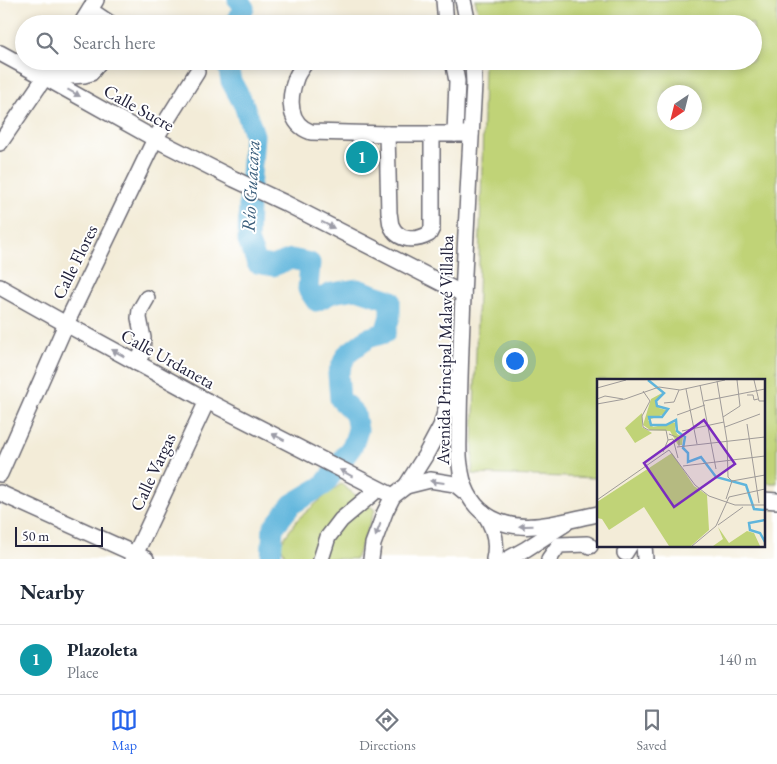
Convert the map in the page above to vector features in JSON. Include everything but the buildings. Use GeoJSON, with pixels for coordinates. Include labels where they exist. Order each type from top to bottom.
{"type":"FeatureCollection","features":[{"type":"Feature","properties":{"kind":"street"},"geometry":{"type":"LineString","coordinates":[[444,0],[445,15]]}},
{"type":"Feature","properties":{"kind":"street"},"geometry":{"type":"LineString","coordinates":[[463,0],[466,15]]}},
{"type":"Feature","properties":{"kind":"street"},"geometry":{"type":"LineString","coordinates":[[93,5],[102,15]]}},
{"type":"Feature","properties":{"kind":"street","name":"Calle Sucre"},"geometry":{"type":"LineString","coordinates":[[0,53],[15,61]]}},
{"type":"Feature","properties":{"kind":"street","name":"Calle Sucre"},"geometry":{"type":"LineString","coordinates":[[31,70],[156,139],[463,294]]}},
{"type":"Feature","properties":{"kind":"street"},"geometry":{"type":"LineString","coordinates":[[0,143],[51,70]]}},
{"type":"Feature","properties":{"kind":"street"},"geometry":{"type":"LineString","coordinates":[[46,78],[84,75],[92,73],[94,70]]}},
{"type":"Feature","properties":{"kind":"street"},"geometry":{"type":"LineString","coordinates":[[301,70],[296,78],[291,101],[292,113],[296,121],[305,130],[311,132],[388,134],[471,134]]}},
{"type":"Feature","properties":{"kind":"street"},"geometry":{"type":"LineString","coordinates":[[455,70],[457,81],[455,134]]}},
{"type":"Feature","properties":{"kind":"street","name":"Avenida Principal Malavé Villalba"},"geometry":{"type":"LineString","coordinates":[[473,70],[460,363],[459,464],[466,493],[484,513],[497,521],[511,525],[524,527],[597,514]]}},
{"type":"Feature","properties":{"kind":"street","name":"Calle Flores"},"geometry":{"type":"LineString","coordinates":[[0,474],[66,324],[156,139],[197,72]]}},
{"type":"Feature","properties":{"kind":"street"},"geometry":{"type":"LineString","coordinates":[[388,134],[389,213],[391,225],[403,238],[411,239],[420,239],[429,234],[432,228],[432,134]]}},
{"type":"Feature","properties":{"kind":"street","name":"Calle Urdaneta"},"geometry":{"type":"LineString","coordinates":[[0,286],[207,401],[393,496]]}},
{"type":"Feature","properties":{"kind":"street"},"geometry":{"type":"LineString","coordinates":[[137,363],[142,353],[143,338],[139,318],[140,310],[147,298]]}},
{"type":"Feature","properties":{"kind":"street"},"geometry":{"type":"LineString","coordinates":[[370,559],[373,544],[393,496],[406,486],[441,426],[460,363]]}},
{"type":"Feature","properties":{"kind":"street","name":"Calle Vargas"},"geometry":{"type":"LineString","coordinates":[[138,558],[207,401]]}},
{"type":"Feature","properties":{"kind":"street"},"geometry":{"type":"LineString","coordinates":[[406,486],[430,480],[455,484],[466,493]]}},
{"type":"Feature","properties":{"kind":"street"},"geometry":{"type":"LineString","coordinates":[[321,559],[328,538],[341,520],[374,487]]}},
{"type":"Feature","properties":{"kind":"street"},"geometry":{"type":"LineString","coordinates":[[0,494],[138,558]]}},
{"type":"Feature","properties":{"kind":"street"},"geometry":{"type":"LineString","coordinates":[[764,500],[777,501]]}},
{"type":"Feature","properties":{"kind":"street"},"geometry":{"type":"LineString","coordinates":[[484,513],[494,531],[494,559]]}},
{"type":"Feature","properties":{"kind":"street"},"geometry":{"type":"LineString","coordinates":[[508,559],[570,520]]}},
{"type":"Feature","properties":{"kind":"street"},"geometry":{"type":"LineString","coordinates":[[549,559],[559,545],[587,544],[590,546]]}},
{"type":"Feature","properties":{"kind":"street"},"geometry":{"type":"LineString","coordinates":[[644,546],[645,559]]}},
{"type":"Feature","properties":{"kind":"green space"},"geometry":{"type":"Polygon","coordinates":[[[475,0],[777,0],[777,483],[764,483],[764,379],[597,379],[597,478],[472,474],[484,70],[762,70],[762,15],[479,15],[475,0]]]}},
{"type":"Feature","properties":{"kind":"green space"},"geometry":{"type":"Polygon","coordinates":[[[341,484],[375,510],[356,559],[287,559],[280,544],[298,519],[341,484]]]}},
{"type":"Feature","properties":{"kind":"waterway","name":"Río Guacara"},"geometry":{"type":"LineString","coordinates":[[238,0],[244,8],[240,15]]}},
{"type":"Feature","properties":{"kind":"waterway","name":"Río Guacara"},"geometry":{"type":"LineString","coordinates":[[229,70],[231,81],[244,105],[254,135],[248,241],[257,263],[273,266],[291,259],[310,263],[308,289],[316,301],[332,293],[357,289],[390,300],[390,316],[385,333],[368,338],[346,355],[338,374],[340,399],[355,414],[358,430],[353,445],[324,485],[292,504],[273,528],[271,559]]}},
{"type":"Feature","properties":{"kind":"place","name":"Plazoleta"},"geometry":{"type":"Point","coordinates":[362,157]}}]}
